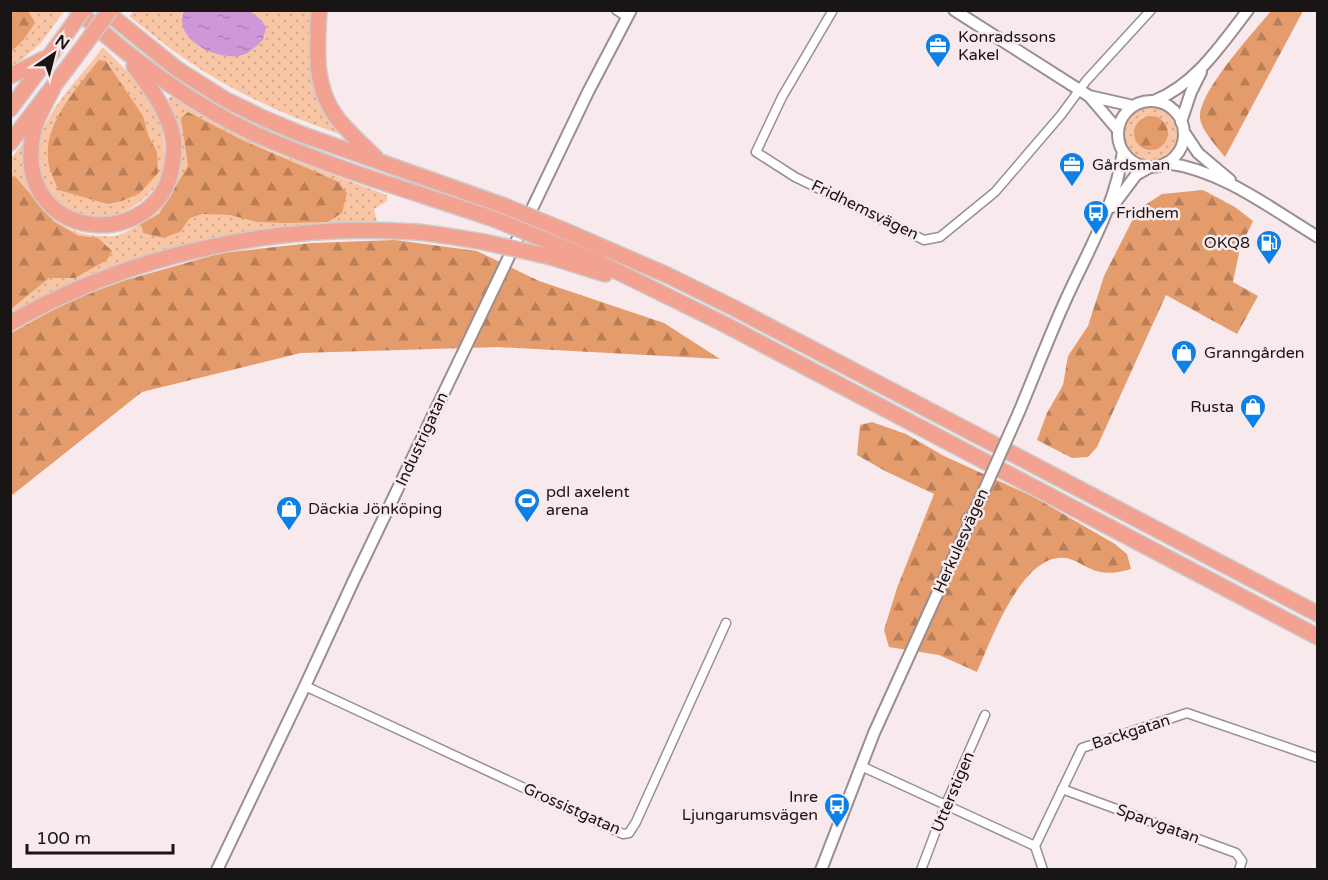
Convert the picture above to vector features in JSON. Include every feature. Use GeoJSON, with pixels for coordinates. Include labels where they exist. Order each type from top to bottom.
{"type":"FeatureCollection","features":[{"type":"Feature","properties":{"kind":"highway"},"geometry":{"type":"LineString","coordinates":[[77,10],[123,51],[180,92],[256,134],[306,155],[494,219],[594,260],[829,378],[1317,638]]}},
{"type":"Feature","properties":{"kind":"highway"},"geometry":{"type":"LineString","coordinates":[[10,109],[83,10]]}},
{"type":"Feature","properties":{"kind":"highway"},"geometry":{"type":"LineString","coordinates":[[104,10],[177,69],[226,100],[301,134],[502,205],[557,244]]}},
{"type":"Feature","properties":{"kind":"highway"},"geometry":{"type":"LineString","coordinates":[[10,143],[110,10]]}},
{"type":"Feature","properties":{"kind":"highway"},"geometry":{"type":"LineString","coordinates":[[319,10],[318,68],[328,105],[380,162]]}},
{"type":"Feature","properties":{"kind":"highway"},"geometry":{"type":"LineString","coordinates":[[52,88],[32,136],[30,155],[37,188],[46,202],[72,220],[91,225],[109,225],[125,221],[141,213],[164,189],[171,172],[174,152],[172,133],[157,97],[123,51]]}},
{"type":"Feature","properties":{"kind":"highway"},"geometry":{"type":"LineString","coordinates":[[10,76],[50,56]]}},
{"type":"Feature","properties":{"kind":"highway"},"geometry":{"type":"LineString","coordinates":[[10,323],[96,281],[183,253],[266,237],[352,230],[417,232],[484,242],[557,244],[666,275],[734,308],[1317,614]]}},
{"type":"Feature","properties":{"kind":"street"},"geometry":{"type":"LineString","coordinates":[[616,10],[629,14]]}},
{"type":"Feature","properties":{"kind":"street","name":"Fridhemsvägen"},"geometry":{"type":"LineString","coordinates":[[833,10],[782,97],[756,152],[795,177],[924,240],[940,237],[995,192],[1061,115],[1084,93],[1151,10]]}},
{"type":"Feature","properties":{"kind":"street"},"geometry":{"type":"LineString","coordinates":[[954,10],[1084,93],[1118,130]]}},
{"type":"Feature","properties":{"kind":"street"},"geometry":{"type":"LineString","coordinates":[[1248,10],[1205,65],[1175,92],[1154,101],[1133,106],[1123,116],[1118,130],[1119,141],[1123,151],[1132,161],[1150,167],[1166,163],[1190,166],[1242,190],[1317,237]]}},
{"type":"Feature","properties":{"kind":"street","name":"Industrigatan"},"geometry":{"type":"LineString","coordinates":[[217,870],[588,92],[629,14]]}},
{"type":"Feature","properties":{"kind":"street"},"geometry":{"type":"LineString","coordinates":[[1166,163],[1179,150],[1191,92],[1205,65]]}},
{"type":"Feature","properties":{"kind":"street"},"geometry":{"type":"LineString","coordinates":[[1084,93],[1133,106]]}},
{"type":"Feature","properties":{"kind":"street"},"geometry":{"type":"LineString","coordinates":[[1154,101],[1170,107],[1198,153],[1242,190]]}},
{"type":"Feature","properties":{"kind":"street","name":"Herkulesvägen"},"geometry":{"type":"LineString","coordinates":[[821,870],[861,766],[1019,412],[1066,299],[1107,214],[1120,171],[1123,151]]}},
{"type":"Feature","properties":{"kind":"street","name":"Herkulesvägen"},"geometry":{"type":"LineString","coordinates":[[1107,214],[1131,180],[1150,167]]}},
{"type":"Feature","properties":{"kind":"street","name":"Grossistgatan"},"geometry":{"type":"LineString","coordinates":[[305,686],[623,834],[629,833],[636,822],[726,623]]}},
{"type":"Feature","properties":{"kind":"street","name":"Backgatan"},"geometry":{"type":"LineString","coordinates":[[1035,846],[1082,748],[1186,714],[1317,758]]}},
{"type":"Feature","properties":{"kind":"street","name":"Utterstigen"},"geometry":{"type":"LineString","coordinates":[[921,870],[946,804],[985,715]]}},
{"type":"Feature","properties":{"kind":"street"},"geometry":{"type":"LineString","coordinates":[[861,766],[1035,846],[1043,870]]}},
{"type":"Feature","properties":{"kind":"street","name":"Sparvgatan"},"geometry":{"type":"LineString","coordinates":[[1062,789],[1236,853],[1242,861],[1239,870]]}},
{"type":"Feature","properties":{"kind":"shaded area"},"geometry":{"type":"Polygon","coordinates":[[[11,11],[64,11],[41,43],[11,69],[11,11]]]}},
{"type":"Feature","properties":{"kind":"shaded area"},"geometry":{"type":"Polygon","coordinates":[[[134,11],[184,11],[181,17],[225,56],[242,56],[253,49],[261,20],[250,11],[313,11],[311,40],[342,135],[302,120],[224,84],[173,50],[129,16],[134,11]]]}},
{"type":"Feature","properties":{"kind":"shaded area"},"geometry":{"type":"Polygon","coordinates":[[[103,47],[135,80],[155,109],[163,133],[165,158],[158,184],[141,201],[115,215],[88,217],[64,207],[54,197],[40,172],[37,155],[41,136],[52,113],[103,47]]]}},
{"type":"Feature","properties":{"kind":"shaded area"},"geometry":{"type":"Polygon","coordinates":[[[171,96],[200,115],[272,152],[387,195],[387,201],[374,209],[377,222],[243,233],[177,249],[11,317],[10,160],[23,143],[24,170],[32,192],[39,205],[62,225],[91,235],[119,235],[154,213],[177,179],[181,166],[182,145],[178,125],[168,99],[171,96]]]}},
{"type":"Feature","properties":{"kind":"shaded area"},"geometry":{"type":"Polygon","coordinates":[[[1152,105],[1164,110],[1172,117],[1177,127],[1174,147],[1159,159],[1147,160],[1136,157],[1128,150],[1124,142],[1123,132],[1126,123],[1131,115],[1140,108],[1152,105]],[[1143,117],[1136,124],[1150,150],[1160,147],[1166,136],[1166,126],[1161,119],[1143,117]]]}},
{"type":"Feature","properties":{"kind":"green space"},"geometry":{"type":"Polygon","coordinates":[[[11,10],[28,11],[35,23],[11,52],[11,10]]]}},
{"type":"Feature","properties":{"kind":"green space"},"geometry":{"type":"Polygon","coordinates":[[[1271,11],[1303,11],[1225,157],[1203,128],[1200,118],[1202,107],[1217,78],[1271,11]]]}},
{"type":"Feature","properties":{"kind":"green space"},"geometry":{"type":"Polygon","coordinates":[[[99,60],[106,61],[143,116],[148,135],[157,152],[158,173],[140,193],[108,204],[58,190],[48,162],[48,145],[57,119],[73,93],[99,60]]]}},
{"type":"Feature","properties":{"kind":"green space"},"geometry":{"type":"Polygon","coordinates":[[[188,112],[244,141],[337,181],[347,193],[342,213],[328,222],[285,223],[257,222],[230,215],[202,214],[190,218],[180,232],[163,238],[143,233],[141,224],[159,214],[188,166],[181,118],[188,112]]]}},
{"type":"Feature","properties":{"kind":"green space"},"geometry":{"type":"Polygon","coordinates":[[[1151,116],[1163,121],[1168,133],[1163,145],[1151,150],[1139,145],[1134,133],[1139,121],[1151,116]]]}},
{"type":"Feature","properties":{"kind":"green space"},"geometry":{"type":"Polygon","coordinates":[[[14,175],[53,221],[79,236],[98,238],[112,251],[107,260],[75,278],[49,278],[11,309],[10,181],[14,175]]]}},
{"type":"Feature","properties":{"kind":"green space"},"geometry":{"type":"Polygon","coordinates":[[[1203,190],[1235,207],[1253,221],[1240,248],[1233,282],[1258,296],[1237,334],[1166,295],[1097,447],[1088,457],[1072,458],[1037,440],[1047,413],[1063,385],[1068,356],[1088,326],[1104,276],[1134,217],[1145,205],[1162,194],[1203,190]]]}},
{"type":"Feature","properties":{"kind":"green space"},"geometry":{"type":"Polygon","coordinates":[[[395,240],[477,251],[539,281],[664,323],[720,359],[498,347],[301,353],[142,392],[11,496],[11,333],[73,299],[126,280],[221,253],[312,243],[395,240]]]}},
{"type":"Feature","properties":{"kind":"green space"},"geometry":{"type":"Polygon","coordinates":[[[872,422],[906,434],[944,456],[1034,497],[1115,544],[1127,554],[1131,569],[1106,573],[1070,559],[1053,559],[1038,567],[1024,581],[1000,619],[977,672],[939,655],[889,647],[884,630],[897,588],[934,494],[857,455],[860,425],[872,422]]]}},
{"type":"Feature","properties":{"kind":"water"},"geometry":{"type":"Polygon","coordinates":[[[184,11],[250,11],[266,27],[263,40],[243,55],[219,55],[198,46],[190,39],[184,30],[182,21],[184,11]]]}},
{"type":"Feature","properties":{"kind":"place","name":"Konradssons Kakel"},"geometry":{"type":"Point","coordinates":[938,69]}},
{"type":"Feature","properties":{"kind":"place","name":"Gårdsman"},"geometry":{"type":"Point","coordinates":[1072,188]}},
{"type":"Feature","properties":{"kind":"place","name":"Fridhem"},"geometry":{"type":"Point","coordinates":[1096,236]}},
{"type":"Feature","properties":{"kind":"place","name":"OKQ8"},"geometry":{"type":"Point","coordinates":[1269,266]}},
{"type":"Feature","properties":{"kind":"place","name":"Granngården"},"geometry":{"type":"Point","coordinates":[1184,376]}},
{"type":"Feature","properties":{"kind":"place","name":"Rusta"},"geometry":{"type":"Point","coordinates":[1253,430]}},
{"type":"Feature","properties":{"kind":"place","name":"pdl axelent arena"},"geometry":{"type":"Point","coordinates":[527,524]}},
{"type":"Feature","properties":{"kind":"place","name":"Däckia Jönköping"},"geometry":{"type":"Point","coordinates":[289,532]}},
{"type":"Feature","properties":{"kind":"place","name":"Inre Ljungarumsvägen"},"geometry":{"type":"Point","coordinates":[837,829]}}]}
